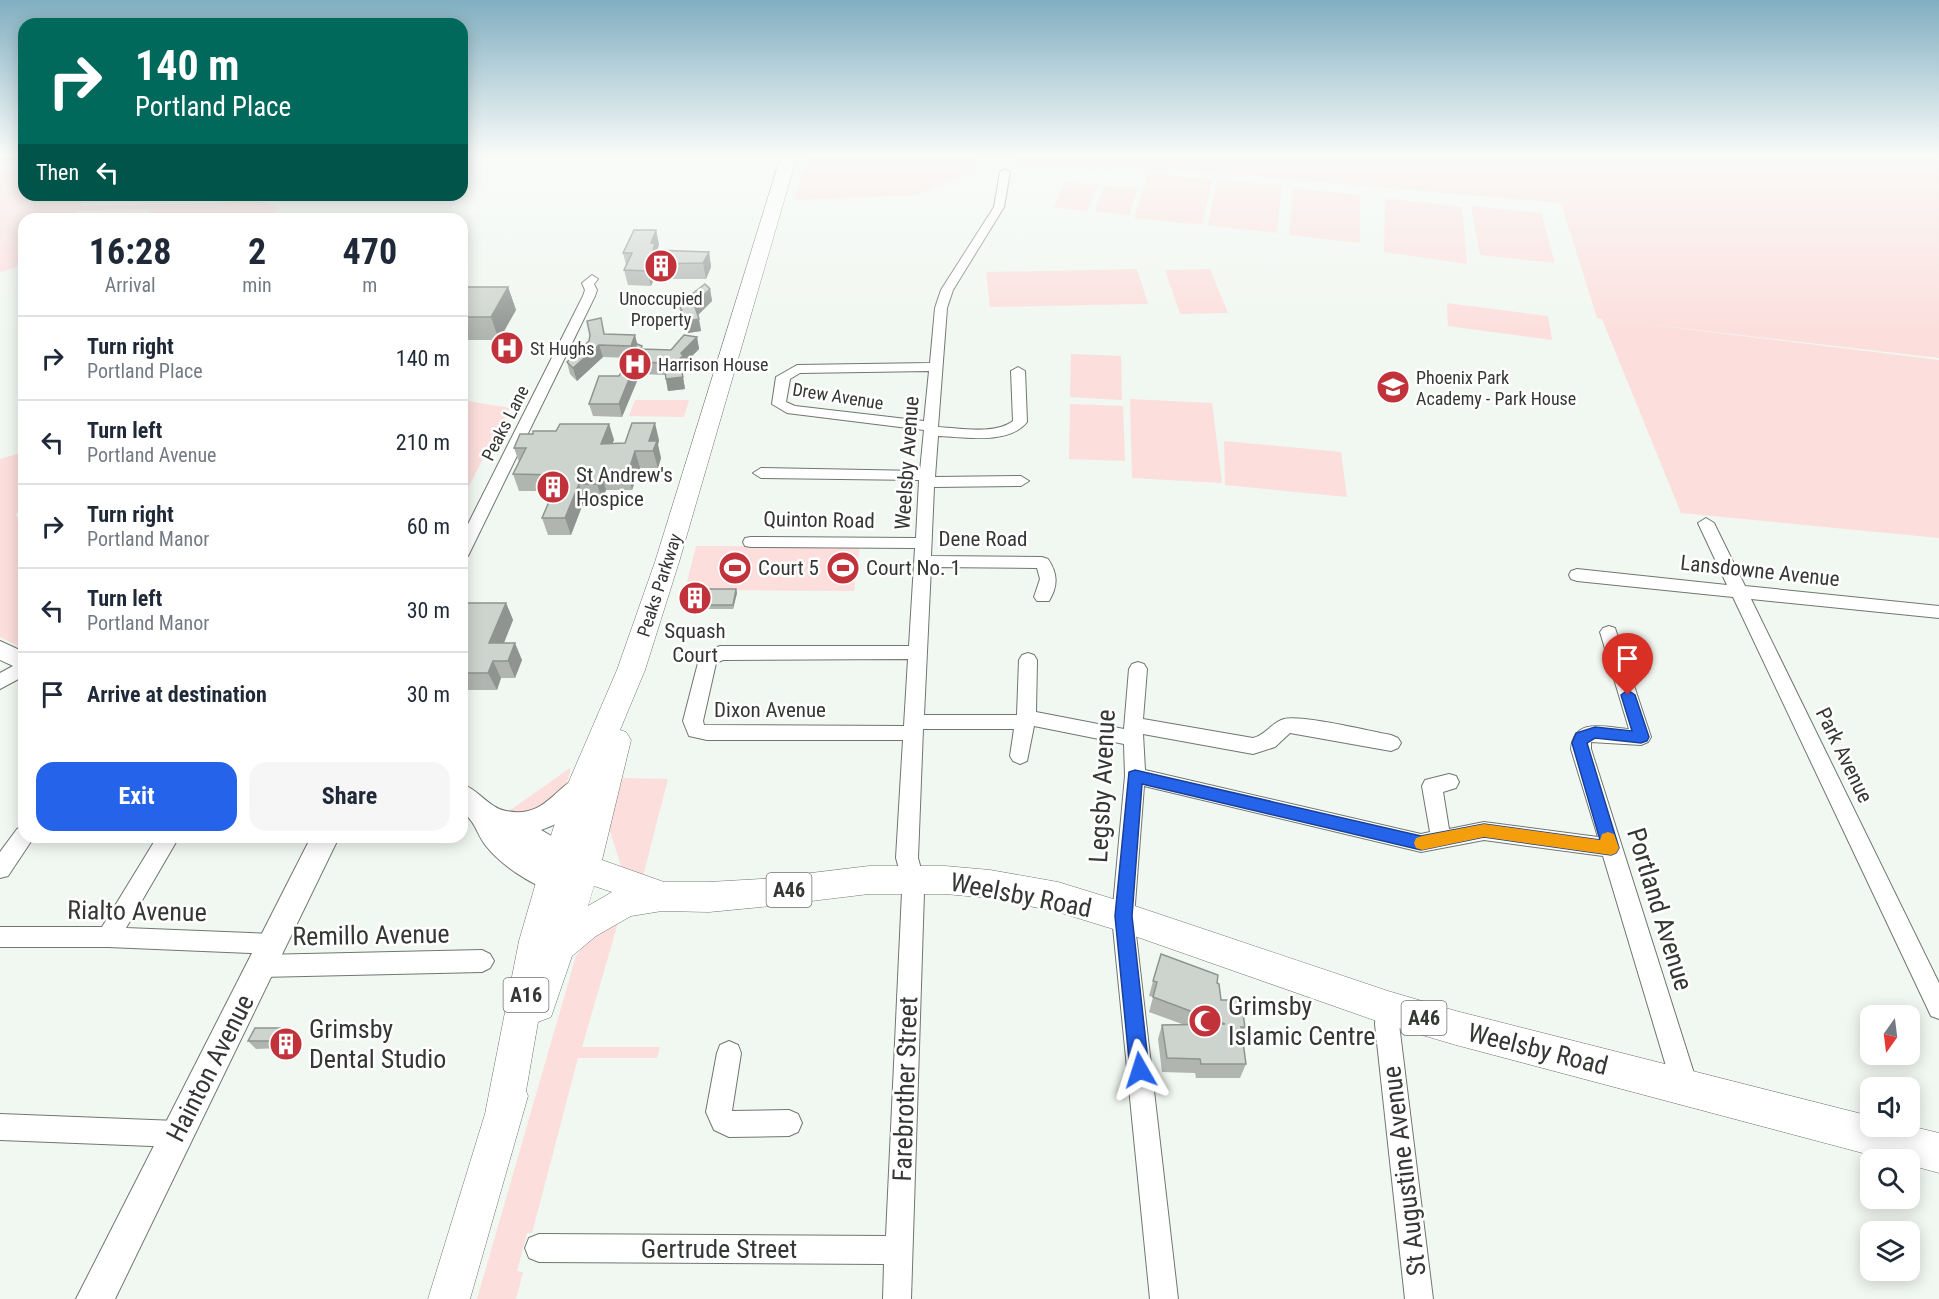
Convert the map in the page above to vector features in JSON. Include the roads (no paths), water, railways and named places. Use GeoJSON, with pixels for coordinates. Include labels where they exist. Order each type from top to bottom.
{"type":"FeatureCollection","features":[{"type":"Feature","properties":{"kind":"highway","name":"Peaks Parkway"},"geometry":{"type":"LineString","coordinates":[[503,1112],[536,941],[569,873],[719,393],[771,217]]}},
{"type":"Feature","properties":{"kind":"highway","name":"Peaks Parkway"},"geometry":{"type":"LineString","coordinates":[[449,1299],[503,1112],[557,947],[582,786],[631,670]]}},
{"type":"Feature","properties":{"kind":"highway","name":"Weelsby Road"},"geometry":{"type":"LineString","coordinates":[[569,873],[664,897],[709,897],[761,893],[869,880],[945,880],[1058,897],[1123,916],[1388,1008],[1456,1028],[1939,1153]]}},
{"type":"Feature","properties":{"kind":"highway","name":"A46"},"geometry":{"type":"LineString","coordinates":[[569,873],[625,902]]}},
{"type":"Feature","properties":{"kind":"highway","name":"A46"},"geometry":{"type":"LineString","coordinates":[[557,947],[584,925],[625,902],[664,897]]}},
{"type":"Feature","properties":{"kind":"main road"},"geometry":{"type":"LineString","coordinates":[[0,650],[18,659]]}},
{"type":"Feature","properties":{"kind":"main road","name":"A16"},"geometry":{"type":"LineString","coordinates":[[494,819],[520,824],[545,818],[570,802],[582,786]]}},
{"type":"Feature","properties":{"kind":"main road","name":"Weelsby Road"},"geometry":{"type":"LineString","coordinates":[[468,800],[494,819],[495,837],[517,858],[569,873]]}},
{"type":"Feature","properties":{"kind":"main road","name":"Hainton Avenue"},"geometry":{"type":"LineString","coordinates":[[95,1299],[322,843]]}},
{"type":"Feature","properties":{"kind":"street","name":"Weelsby Avenue"},"geometry":{"type":"LineString","coordinates":[[913,880],[907,858],[930,429],[941,308],[947,290],[993,217]]}},
{"type":"Feature","properties":{"kind":"street","name":"Peaks Lane"},"geometry":{"type":"LineString","coordinates":[[469,522],[589,296],[591,290],[588,283],[592,279]]}},
{"type":"Feature","properties":{"kind":"street","name":"Drew Avenue"},"geometry":{"type":"LineString","coordinates":[[930,429],[792,410],[779,404],[779,399],[783,377],[791,371],[804,367],[937,367]]}},
{"type":"Feature","properties":{"kind":"street"},"geometry":{"type":"LineString","coordinates":[[930,429],[1000,431],[1014,428],[1020,422],[1018,371]]}},
{"type":"Feature","properties":{"kind":"street"},"geometry":{"type":"LineString","coordinates":[[761,473],[1021,481]]}},
{"type":"Feature","properties":{"kind":"street","name":"Park Avenue"},"geometry":{"type":"LineString","coordinates":[[1706,523],[1939,1008]]}},
{"type":"Feature","properties":{"kind":"street","name":"Quinton Road"},"geometry":{"type":"LineString","coordinates":[[751,542],[923,543]]}},
{"type":"Feature","properties":{"kind":"street","name":"Dene Road"},"geometry":{"type":"LineString","coordinates":[[924,561],[1042,563],[1046,568],[1049,582],[1043,597]]}},
{"type":"Feature","properties":{"kind":"street","name":"Lansdowne Avenue"},"geometry":{"type":"LineString","coordinates":[[1577,575],[1939,612]]}},
{"type":"Feature","properties":{"kind":"street","name":"Portland Avenue"},"geometry":{"type":"LineString","coordinates":[[1609,632],[1641,737],[1588,734],[1581,737],[1581,749],[1684,1086]]}},
{"type":"Feature","properties":{"kind":"street","name":"Dixon Avenue"},"geometry":{"type":"LineString","coordinates":[[914,727],[707,733],[696,731],[693,721],[708,659],[720,653],[918,652]]}},
{"type":"Feature","properties":{"kind":"street"},"geometry":{"type":"LineString","coordinates":[[1020,756],[1025,719],[1028,660]]}},
{"type":"Feature","properties":{"kind":"street","name":"Legsby Avenue"},"geometry":{"type":"LineString","coordinates":[[1138,669],[1134,732],[1135,776],[1123,916],[1164,1299]]}},
{"type":"Feature","properties":{"kind":"street"},"geometry":{"type":"LineString","coordinates":[[0,682],[18,671]]}},
{"type":"Feature","properties":{"kind":"street"},"geometry":{"type":"LineString","coordinates":[[914,727],[1025,719],[1253,746],[1268,742],[1286,726],[1298,726],[1391,743]]}},
{"type":"Feature","properties":{"kind":"street"},"geometry":{"type":"LineString","coordinates":[[1135,776],[1421,843],[1484,831],[1611,848]]}},
{"type":"Feature","properties":{"kind":"street"},"geometry":{"type":"LineString","coordinates":[[1443,839],[1438,826],[1432,786],[1449,782]]}},
{"type":"Feature","properties":{"kind":"street"},"geometry":{"type":"LineString","coordinates":[[0,869],[18,843]]}},
{"type":"Feature","properties":{"kind":"street"},"geometry":{"type":"LineString","coordinates":[[108,938],[164,843]]}},
{"type":"Feature","properties":{"kind":"street","name":"Farebrother Street"},"geometry":{"type":"LineString","coordinates":[[897,1299],[913,880]]}},
{"type":"Feature","properties":{"kind":"street","name":"Rialto Avenue"},"geometry":{"type":"LineString","coordinates":[[0,937],[108,938],[267,955]]}},
{"type":"Feature","properties":{"kind":"street","name":"Remillo Avenue"},"geometry":{"type":"LineString","coordinates":[[267,955],[482,962]]}},
{"type":"Feature","properties":{"kind":"street","name":"St Augustine Avenue"},"geometry":{"type":"LineString","coordinates":[[1388,1008],[1386,1024],[1419,1299]]}},
{"type":"Feature","properties":{"kind":"street"},"geometry":{"type":"LineString","coordinates":[[729,1053],[720,1112],[723,1121],[729,1124],[789,1123]]}},
{"type":"Feature","properties":{"kind":"street"},"geometry":{"type":"LineString","coordinates":[[0,1127],[177,1134]]}},
{"type":"Feature","properties":{"kind":"street","name":"Gertrude Street"},"geometry":{"type":"LineString","coordinates":[[539,1248],[899,1250]]}},
{"type":"Feature","properties":{"kind":"place","name":"Unoccupied Property"},"geometry":{"type":"Point","coordinates":[661,266]}},
{"type":"Feature","properties":{"kind":"place","name":"St Hughs"},"geometry":{"type":"Point","coordinates":[507,348]}},
{"type":"Feature","properties":{"kind":"place","name":"Harrison House"},"geometry":{"type":"Point","coordinates":[635,364]}},
{"type":"Feature","properties":{"kind":"place","name":"Phoenix Park Academy - Park House"},"geometry":{"type":"Point","coordinates":[1393,387]}},
{"type":"Feature","properties":{"kind":"place","name":"St Andrew's Hospice"},"geometry":{"type":"Point","coordinates":[553,487]}},
{"type":"Feature","properties":{"kind":"place","name":"Court 5"},"geometry":{"type":"Point","coordinates":[735,568]}},
{"type":"Feature","properties":{"kind":"place","name":"Court No. 1"},"geometry":{"type":"Point","coordinates":[843,568]}},
{"type":"Feature","properties":{"kind":"place","name":"Squash Court"},"geometry":{"type":"Point","coordinates":[695,598]}},
{"type":"Feature","properties":{"kind":"place","name":"Grimsby Islamic Centre"},"geometry":{"type":"Point","coordinates":[1205,1021]}},
{"type":"Feature","properties":{"kind":"place","name":"Grimsby Dental Studio"},"geometry":{"type":"Point","coordinates":[286,1044]}}]}
